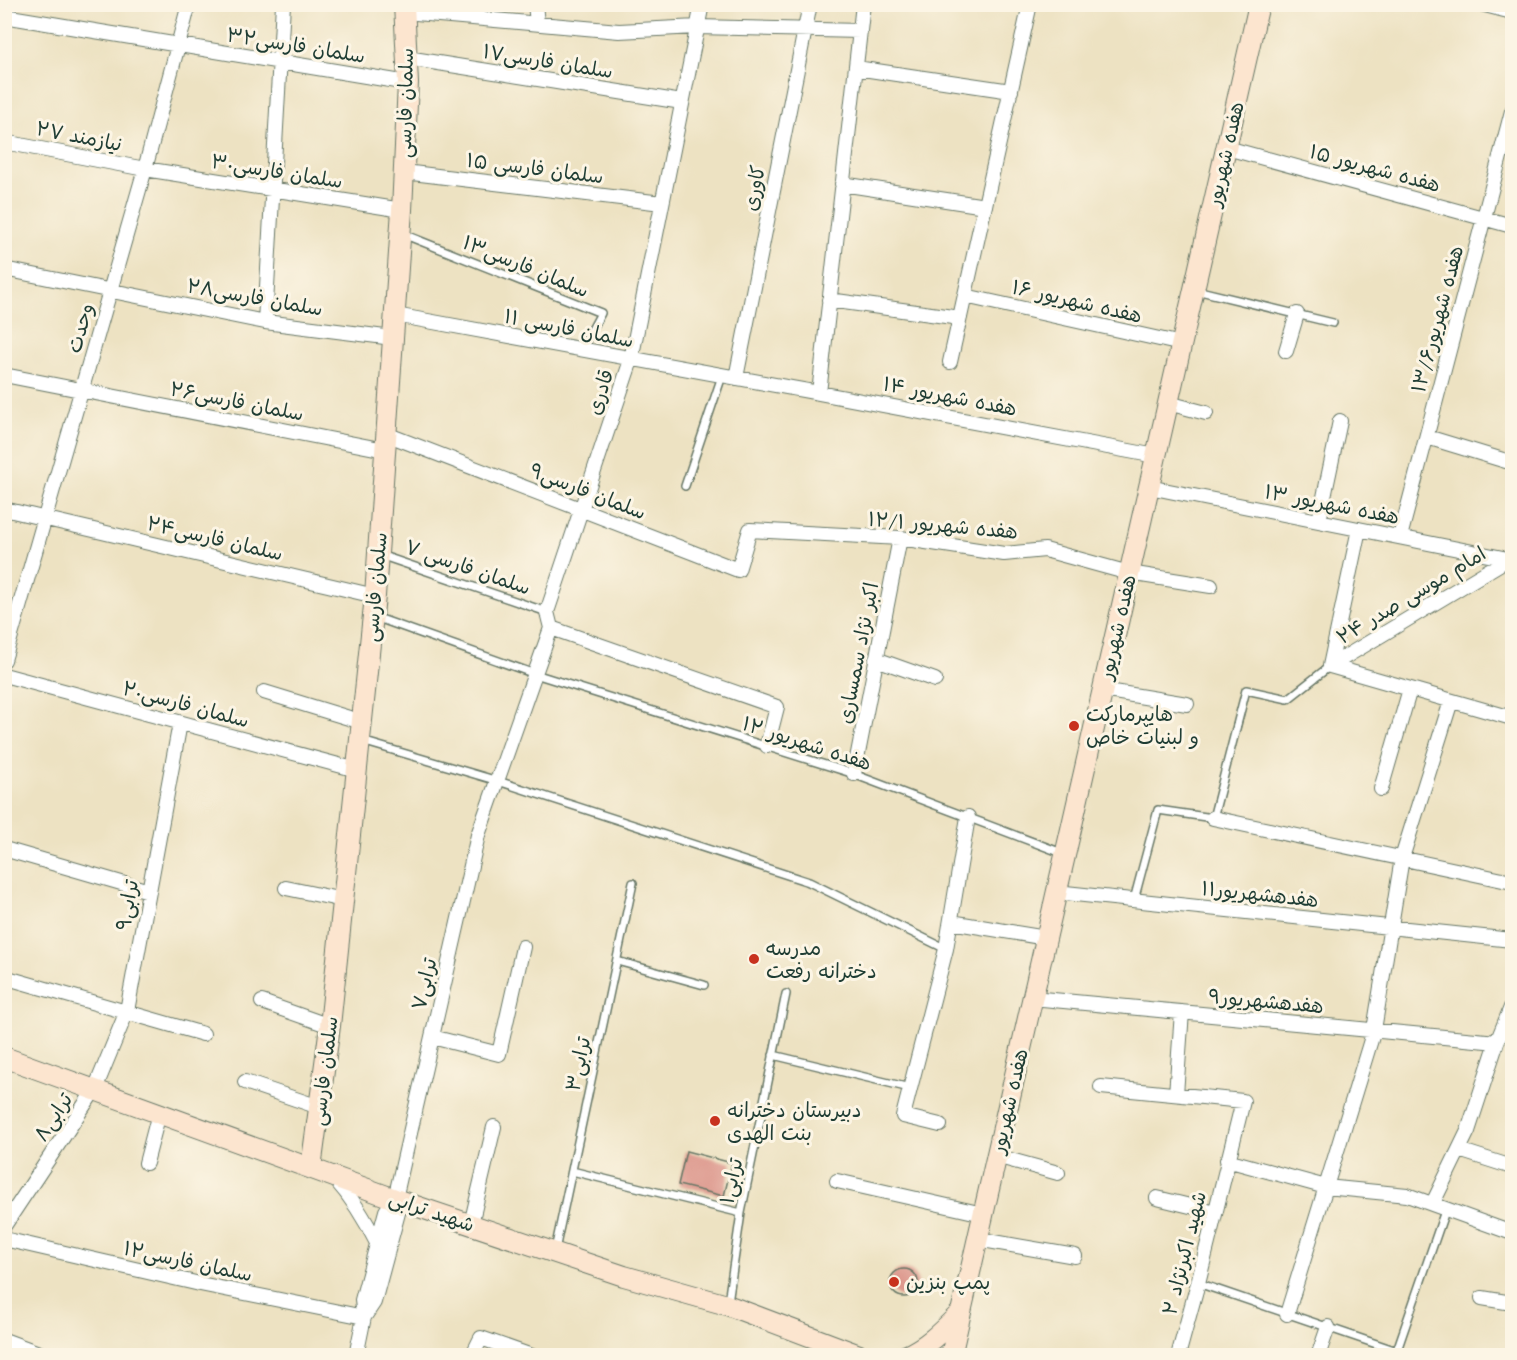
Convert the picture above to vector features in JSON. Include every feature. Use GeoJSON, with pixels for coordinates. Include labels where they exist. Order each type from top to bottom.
{"type":"FeatureCollection","features":[{"type":"Feature","properties":{"kind":"street","name":"وحدت"},"geometry":{"type":"LineString","coordinates":[[4,660],[146,169],[189,4]]}},
{"type":"Feature","properties":{"kind":"street"},"geometry":{"type":"LineString","coordinates":[[265,322],[283,4]]}},
{"type":"Feature","properties":{"kind":"street"},"geometry":{"type":"LineString","coordinates":[[535,4],[537,23]]}},
{"type":"Feature","properties":{"kind":"street","name":"قادری"},"geometry":{"type":"LineString","coordinates":[[547,612],[631,360],[702,4]]}},
{"type":"Feature","properties":{"kind":"street","name":"کاوری"},"geometry":{"type":"LineString","coordinates":[[729,377],[810,4]]}},
{"type":"Feature","properties":{"kind":"street"},"geometry":{"type":"LineString","coordinates":[[819,393],[863,4]]}},
{"type":"Feature","properties":{"kind":"street"},"geometry":{"type":"LineString","coordinates":[[950,362],[1030,4]]}},
{"type":"Feature","properties":{"kind":"street"},"geometry":{"type":"LineString","coordinates":[[1481,4],[1512,12]]}},
{"type":"Feature","properties":{"kind":"street","name":"هفده شهریور"},"geometry":{"type":"LineString","coordinates":[[951,1356],[1259,5]]}},
{"type":"Feature","properties":{"kind":"street"},"geometry":{"type":"LineString","coordinates":[[404,8],[619,30],[697,27],[860,30]]}},
{"type":"Feature","properties":{"kind":"street","name":"سلمان فارسی"},"geometry":{"type":"LineString","coordinates":[[311,1168],[330,1026],[374,606],[404,172],[408,83],[404,8]]}},
{"type":"Feature","properties":{"kind":"street","name":"سلمان فارسی۳۲"},"geometry":{"type":"LineString","coordinates":[[4,16],[408,83]]}},
{"type":"Feature","properties":{"kind":"street","name":"سلمان فارسی۱۷"},"geometry":{"type":"LineString","coordinates":[[407,58],[682,102]]}},
{"type":"Feature","properties":{"kind":"street"},"geometry":{"type":"LineString","coordinates":[[856,68],[1011,91]]}},
{"type":"Feature","properties":{"kind":"street","name":"هفده شهریور۱۳/۶"},"geometry":{"type":"LineString","coordinates":[[1400,537],[1512,111]]}},
{"type":"Feature","properties":{"kind":"street","name":"نیازمند ۲۷"},"geometry":{"type":"LineString","coordinates":[[4,142],[146,169]]}},
{"type":"Feature","properties":{"kind":"street","name":"هفده شهریور ۱۵"},"geometry":{"type":"LineString","coordinates":[[1227,148],[1512,226]]}},
{"type":"Feature","properties":{"kind":"street","name":"سلمان فارسی۳۰"},"geometry":{"type":"LineString","coordinates":[[146,169],[402,210]]}},
{"type":"Feature","properties":{"kind":"street","name":"سلمان فارسی ۱۵"},"geometry":{"type":"LineString","coordinates":[[404,172],[663,203]]}},
{"type":"Feature","properties":{"kind":"street"},"geometry":{"type":"LineString","coordinates":[[842,184],[985,206]]}},
{"type":"Feature","properties":{"kind":"street","name":"سلمان فارسی۲۸"},"geometry":{"type":"LineString","coordinates":[[4,269],[265,322],[393,338]]}},
{"type":"Feature","properties":{"kind":"street","name":"هفده شهریور ۱۶"},"geometry":{"type":"LineString","coordinates":[[965,296],[1182,344]]}},
{"type":"Feature","properties":{"kind":"street"},"geometry":{"type":"LineString","coordinates":[[829,300],[960,318]]}},
{"type":"Feature","properties":{"kind":"street"},"geometry":{"type":"LineString","coordinates":[[1286,351],[1297,314]]}},
{"type":"Feature","properties":{"kind":"street","name":"سلمان فارسی ۱۱"},"geometry":{"type":"LineString","coordinates":[[394,315],[729,377]]}},
{"type":"Feature","properties":{"kind":"street","name":"سلمان فارسی۲۶"},"geometry":{"type":"LineString","coordinates":[[4,375],[386,442]]}},
{"type":"Feature","properties":{"kind":"street","name":"هفده شهریور ۱۴"},"geometry":{"type":"LineString","coordinates":[[729,377],[1156,456]]}},
{"type":"Feature","properties":{"kind":"street"},"geometry":{"type":"LineString","coordinates":[[1168,403],[1206,412]]}},
{"type":"Feature","properties":{"kind":"street"},"geometry":{"type":"LineString","coordinates":[[1319,521],[1340,421]]}},
{"type":"Feature","properties":{"kind":"street"},"geometry":{"type":"LineString","coordinates":[[1426,437],[1506,461]]}},
{"type":"Feature","properties":{"kind":"street","name":"سلمان فارسی۹"},"geometry":{"type":"LineString","coordinates":[[386,442],[581,509],[738,570],[750,530]]}},
{"type":"Feature","properties":{"kind":"street","name":"هفده شهریور ۱۳"},"geometry":{"type":"LineString","coordinates":[[1149,487],[1510,558]]}},
{"type":"Feature","properties":{"kind":"street","name":"سلمان فارسی۲۴"},"geometry":{"type":"LineString","coordinates":[[4,508],[374,606]]}},
{"type":"Feature","properties":{"kind":"street"},"geometry":{"type":"LineString","coordinates":[[1359,529],[1330,666],[1512,718]]}},
{"type":"Feature","properties":{"kind":"street","name":"هفده شهریور ۱۲/۱"},"geometry":{"type":"LineString","coordinates":[[750,530],[900,538],[1004,554],[1045,550],[1129,573],[1211,586]]}},
{"type":"Feature","properties":{"kind":"street","name":"اکبر نژاد سمساری"},"geometry":{"type":"LineString","coordinates":[[854,774],[900,538]]}},
{"type":"Feature","properties":{"kind":"street","name":"امام موسی صدر ۲۴"},"geometry":{"type":"LineString","coordinates":[[1330,666],[1510,558]]}},
{"type":"Feature","properties":{"kind":"street"},"geometry":{"type":"LineString","coordinates":[[498,781],[551,628],[547,612]]}},
{"type":"Feature","properties":{"kind":"street"},"geometry":{"type":"LineString","coordinates":[[551,628],[777,707],[766,746]]}},
{"type":"Feature","properties":{"kind":"street"},"geometry":{"type":"LineString","coordinates":[[876,659],[935,680]]}},
{"type":"Feature","properties":{"kind":"street","name":"سلمان فارسی۲۰"},"geometry":{"type":"LineString","coordinates":[[4,675],[357,770]]}},
{"type":"Feature","properties":{"kind":"street"},"geometry":{"type":"LineString","coordinates":[[1381,789],[1410,689]]}},
{"type":"Feature","properties":{"kind":"street"},"geometry":{"type":"LineString","coordinates":[[1102,690],[1188,704]]}},
{"type":"Feature","properties":{"kind":"street"},"geometry":{"type":"LineString","coordinates":[[264,692],[361,731]]}},
{"type":"Feature","properties":{"kind":"street"},"geometry":{"type":"LineString","coordinates":[[1287,1314],[1374,1030],[1402,858],[1451,701]]}},
{"type":"Feature","properties":{"kind":"street","name":"ترابی۹"},"geometry":{"type":"LineString","coordinates":[[95,1089],[127,1011],[180,723]]}},
{"type":"Feature","properties":{"kind":"street","name":"ترابی۷"},"geometry":{"type":"LineString","coordinates":[[395,1198],[478,835],[498,781]]}},
{"type":"Feature","properties":{"kind":"street"},"geometry":{"type":"LineString","coordinates":[[940,1125],[903,1116],[946,949],[968,818]]}},
{"type":"Feature","properties":{"kind":"street"},"geometry":{"type":"LineString","coordinates":[[1214,818],[1512,882]]}},
{"type":"Feature","properties":{"kind":"street"},"geometry":{"type":"LineString","coordinates":[[4,849],[149,891]]}},
{"type":"Feature","properties":{"kind":"street"},"geometry":{"type":"LineString","coordinates":[[286,888],[343,900]]}},
{"type":"Feature","properties":{"kind":"street","name":"هفدهشهریور۱۱"},"geometry":{"type":"LineString","coordinates":[[1056,892],[1512,940]]}},
{"type":"Feature","properties":{"kind":"street"},"geometry":{"type":"LineString","coordinates":[[951,922],[1046,938]]}},
{"type":"Feature","properties":{"kind":"street"},"geometry":{"type":"LineString","coordinates":[[432,1037],[499,1054],[524,946]]}},
{"type":"Feature","properties":{"kind":"street"},"geometry":{"type":"LineString","coordinates":[[4,977],[203,1034]]}},
{"type":"Feature","properties":{"kind":"street","name":"هفدهشهریور۹"},"geometry":{"type":"LineString","coordinates":[[1032,998],[1497,1042]]}},
{"type":"Feature","properties":{"kind":"street"},"geometry":{"type":"LineString","coordinates":[[262,1002],[330,1026]]}},
{"type":"Feature","properties":{"kind":"street"},"geometry":{"type":"LineString","coordinates":[[1439,1205],[1468,1131],[1497,1042],[1512,1005]]}},
{"type":"Feature","properties":{"kind":"street"},"geometry":{"type":"LineString","coordinates":[[1101,1087],[1176,1094],[1182,1012]]}},
{"type":"Feature","properties":{"kind":"street","name":"شهید ترابی"},"geometry":{"type":"LineString","coordinates":[[4,1057],[331,1176],[624,1276],[728,1305],[862,1356]]}},
{"type":"Feature","properties":{"kind":"street"},"geometry":{"type":"LineString","coordinates":[[245,1082],[319,1107]]}},
{"type":"Feature","properties":{"kind":"street","name":"ترابی۸"},"geometry":{"type":"LineString","coordinates":[[4,1226],[95,1089]]}},
{"type":"Feature","properties":{"kind":"street","name":"شهید اکبرنژاد ۲"},"geometry":{"type":"LineString","coordinates":[[1176,1094],[1243,1101],[1178,1356]]}},
{"type":"Feature","properties":{"kind":"street"},"geometry":{"type":"LineString","coordinates":[[146,1163],[159,1113]]}},
{"type":"Feature","properties":{"kind":"street"},"geometry":{"type":"LineString","coordinates":[[471,1224],[494,1127]]}},
{"type":"Feature","properties":{"kind":"street"},"geometry":{"type":"LineString","coordinates":[[1459,1150],[1512,1167]]}},
{"type":"Feature","properties":{"kind":"street"},"geometry":{"type":"LineString","coordinates":[[996,1156],[1058,1173]]}},
{"type":"Feature","properties":{"kind":"street"},"geometry":{"type":"LineString","coordinates":[[1227,1160],[1326,1187],[1407,1195],[1512,1233]]}},
{"type":"Feature","properties":{"kind":"street"},"geometry":{"type":"LineString","coordinates":[[331,1176],[350,1196],[377,1243]]}},
{"type":"Feature","properties":{"kind":"street"},"geometry":{"type":"LineString","coordinates":[[837,1181],[983,1214]]}},
{"type":"Feature","properties":{"kind":"street"},"geometry":{"type":"LineString","coordinates":[[356,1356],[364,1317],[362,1300],[386,1210],[395,1198]]}},
{"type":"Feature","properties":{"kind":"street"},"geometry":{"type":"LineString","coordinates":[[364,1317],[374,1302],[398,1213],[395,1198]]}},
{"type":"Feature","properties":{"kind":"street"},"geometry":{"type":"LineString","coordinates":[[1157,1198],[1215,1212]]}},
{"type":"Feature","properties":{"kind":"street","name":"سلمان فارسی۱۲"},"geometry":{"type":"LineString","coordinates":[[4,1239],[200,1284],[364,1317]]}},
{"type":"Feature","properties":{"kind":"street"},"geometry":{"type":"LineString","coordinates":[[977,1239],[1075,1256]]}},
{"type":"Feature","properties":{"kind":"street"},"geometry":{"type":"LineString","coordinates":[[1482,1298],[1512,1303]]}},
{"type":"Feature","properties":{"kind":"street"},"geometry":{"type":"LineString","coordinates":[[905,1356],[932,1340],[961,1312]]}},
{"type":"Feature","properties":{"kind":"street"},"geometry":{"type":"LineString","coordinates":[[1318,1356],[1328,1327]]}},
{"type":"Feature","properties":{"kind":"street"},"geometry":{"type":"LineString","coordinates":[[472,1356],[481,1338],[532,1356]]}},
{"type":"Feature","properties":{"kind":"street"},"geometry":{"type":"LineString","coordinates":[[4,1340],[47,1356]]}},
{"type":"Feature","properties":{"kind":"lane","name":"سلمان فارسی۱۳"},"geometry":{"type":"LineString","coordinates":[[400,233],[601,313],[581,350]]}},
{"type":"Feature","properties":{"kind":"lane"},"geometry":{"type":"LineString","coordinates":[[1194,289],[1333,323]]}},
{"type":"Feature","properties":{"kind":"lane"},"geometry":{"type":"LineString","coordinates":[[685,486],[729,377]]}},
{"type":"Feature","properties":{"kind":"lane","name":"سلمان فارسی ۷"},"geometry":{"type":"LineString","coordinates":[[378,554],[547,612]]}},
{"type":"Feature","properties":{"kind":"lane","name":"هفده شهریور ۱۲"},"geometry":{"type":"LineString","coordinates":[[374,606],[535,674],[854,774],[1065,854]]}},
{"type":"Feature","properties":{"kind":"lane"},"geometry":{"type":"LineString","coordinates":[[1134,900],[1158,810],[1214,818],[1246,690],[1288,699],[1330,666]]}},
{"type":"Feature","properties":{"kind":"lane"},"geometry":{"type":"LineString","coordinates":[[361,731],[498,781],[809,882],[946,949]]}},
{"type":"Feature","properties":{"kind":"lane","name":"ترابی۳"},"geometry":{"type":"LineString","coordinates":[[555,1252],[633,883]]}},
{"type":"Feature","properties":{"kind":"lane"},"geometry":{"type":"LineString","coordinates":[[617,962],[704,985]]}},
{"type":"Feature","properties":{"kind":"lane","name":"ترابی۱"},"geometry":{"type":"LineString","coordinates":[[728,1305],[741,1213],[786,994]]}},
{"type":"Feature","properties":{"kind":"lane"},"geometry":{"type":"LineString","coordinates":[[773,1055],[910,1088]]}},
{"type":"Feature","properties":{"kind":"lane"},"geometry":{"type":"LineString","coordinates":[[572,1171],[741,1213]]}},
{"type":"Feature","properties":{"kind":"lane"},"geometry":{"type":"LineString","coordinates":[[1198,1283],[1328,1327],[1396,1353],[1439,1205]]}},
{"type":"Feature","properties":{"kind":"building"},"geometry":{"type":"Polygon","coordinates":[[[686,1151],[732,1163],[724,1196],[678,1185],[686,1151]]]}},
{"type":"Feature","properties":{"kind":"building"},"geometry":{"type":"Polygon","coordinates":[[[904,1269],[914,1273],[918,1283],[914,1293],[904,1297],[894,1293],[890,1283],[894,1273],[904,1269]]]}},
{"type":"Feature","properties":{"kind":"place","name":"هایپرمارکت و لبنیات خاص"},"geometry":{"type":"Point","coordinates":[1074,726]}},
{"type":"Feature","properties":{"kind":"place","name":"مدرسه دخترانه رفعت"},"geometry":{"type":"Point","coordinates":[754,959]}},
{"type":"Feature","properties":{"kind":"place","name":"دبیرستان دخترانه بنت الهدی"},"geometry":{"type":"Point","coordinates":[715,1121]}},
{"type":"Feature","properties":{"kind":"place","name":"پمپ بنزین"},"geometry":{"type":"Point","coordinates":[894,1282]}}]}
